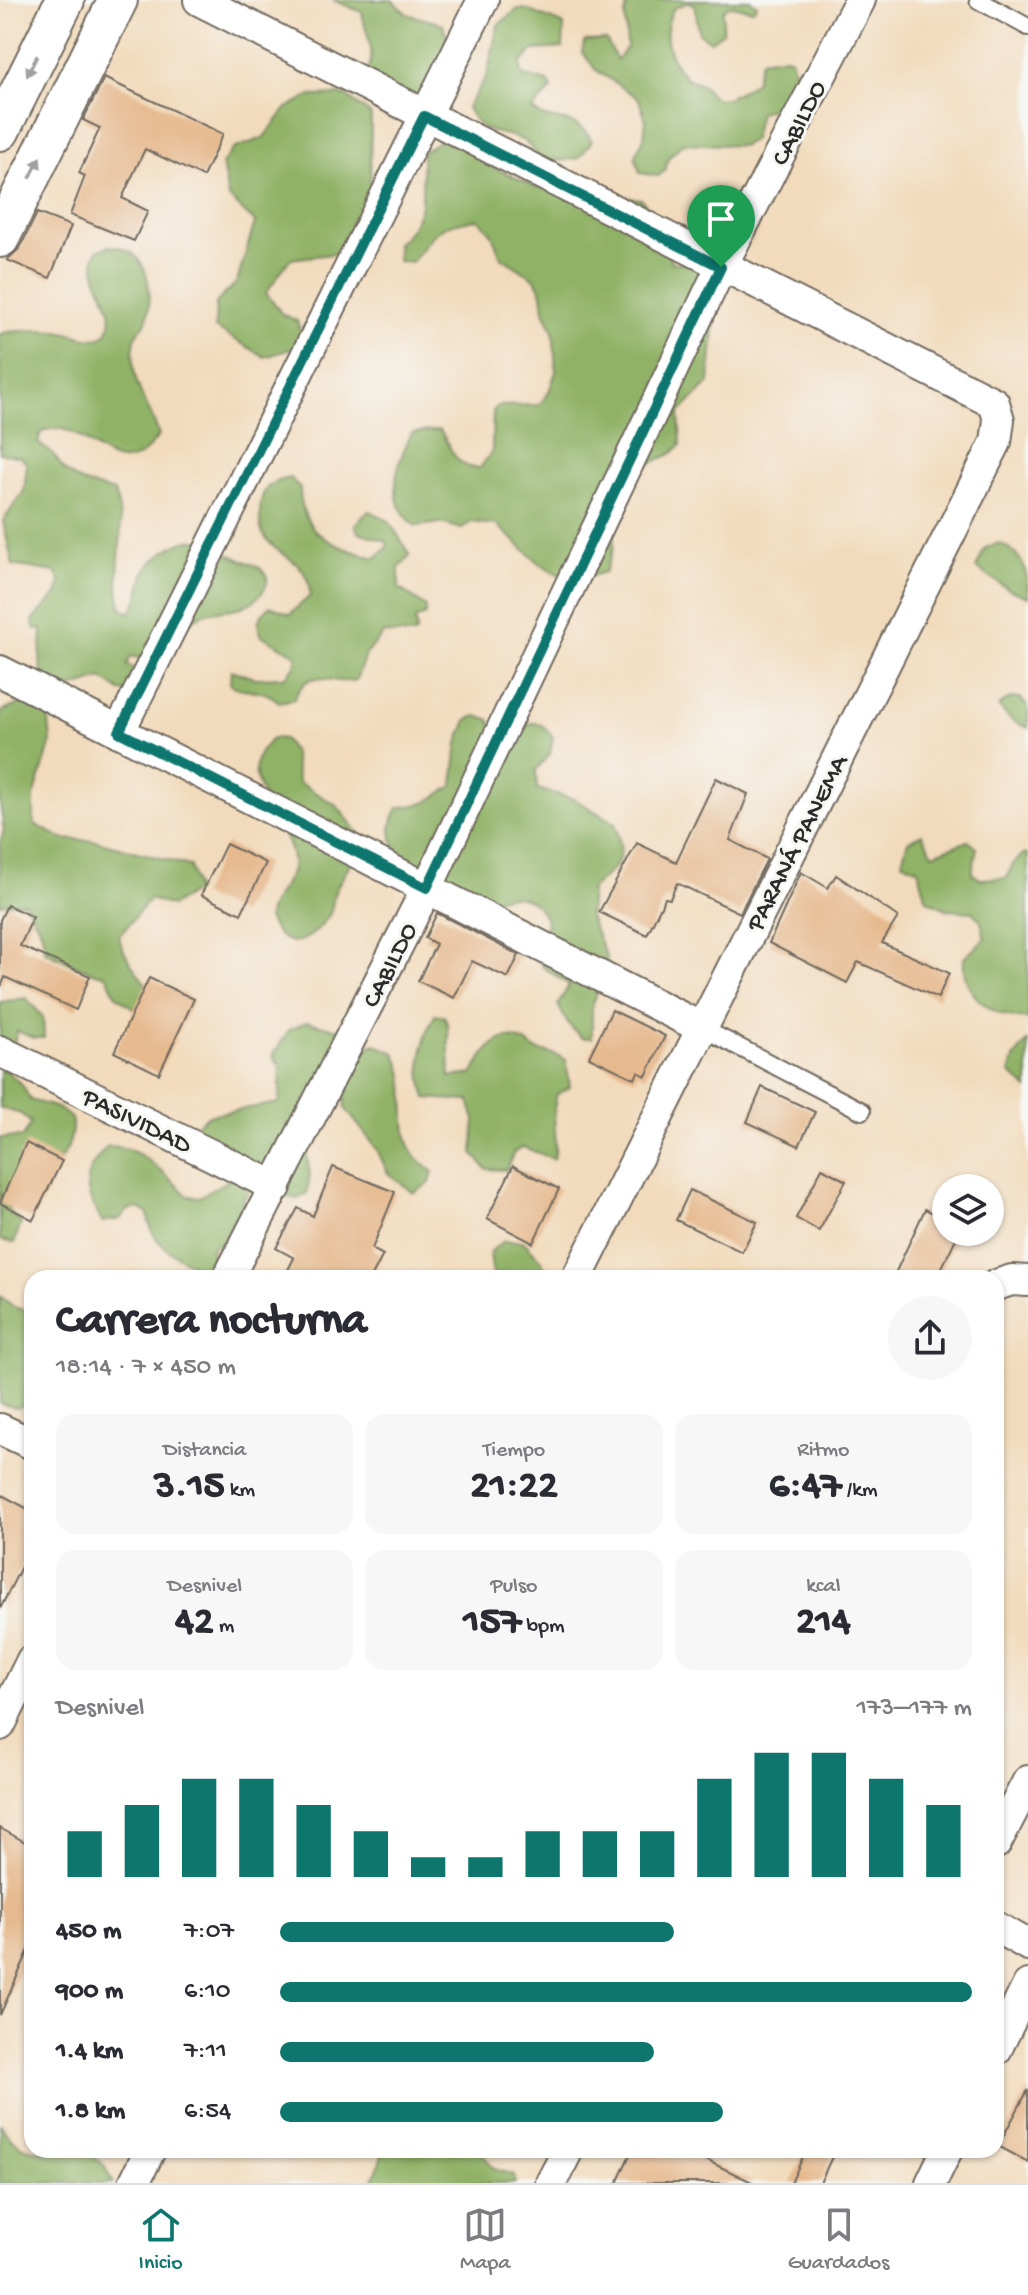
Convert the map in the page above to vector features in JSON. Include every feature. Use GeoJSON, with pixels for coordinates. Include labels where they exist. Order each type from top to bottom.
{"type":"FeatureCollection","features":[{"type":"Feature","properties":{"kind":"street"},"geometry":{"type":"LineString","coordinates":[[0,131],[65,0]]}},
{"type":"Feature","properties":{"kind":"street"},"geometry":{"type":"LineString","coordinates":[[0,238],[118,0]]}},
{"type":"Feature","properties":{"kind":"street"},"geometry":{"type":"LineString","coordinates":[[199,0],[721,267]]}},
{"type":"Feature","properties":{"kind":"street"},"geometry":{"type":"LineString","coordinates":[[119,732],[483,0]]}},
{"type":"Feature","properties":{"kind":"street","name":"CABILDO"},"geometry":{"type":"LineString","coordinates":[[232,1270],[427,888],[721,267],[860,0]]}},
{"type":"Feature","properties":{"kind":"street","name":"PARANÁ PANEMA"},"geometry":{"type":"LineString","coordinates":[[581,1270],[996,442],[999,420],[994,403],[721,267]]}},
{"type":"Feature","properties":{"kind":"street"},"geometry":{"type":"LineString","coordinates":[[0,671],[702,1028]]}},
{"type":"Feature","properties":{"kind":"street","name":"PASIVIDAD"},"geometry":{"type":"LineString","coordinates":[[0,1051],[276,1187]]}},
{"type":"Feature","properties":{"kind":"street"},"geometry":{"type":"LineString","coordinates":[[1004,1282],[1028,1281]]}},
{"type":"Feature","properties":{"kind":"street"},"geometry":{"type":"LineString","coordinates":[[0,1429],[24,1440]]}},
{"type":"Feature","properties":{"kind":"street"},"geometry":{"type":"LineString","coordinates":[[0,1725],[24,1676]]}},
{"type":"Feature","properties":{"kind":"street"},"geometry":{"type":"LineString","coordinates":[[1004,1828],[1028,1781]]}},
{"type":"Feature","properties":{"kind":"street"},"geometry":{"type":"LineString","coordinates":[[1004,1932],[1028,1945]]}},
{"type":"Feature","properties":{"kind":"street"},"geometry":{"type":"LineString","coordinates":[[1004,2034],[1028,1985]]}},
{"type":"Feature","properties":{"kind":"street"},"geometry":{"type":"LineString","coordinates":[[134,2183],[146,2158]]}},
{"type":"Feature","properties":{"kind":"street"},"geometry":{"type":"LineString","coordinates":[[551,2183],[564,2158]]}},
{"type":"Feature","properties":{"kind":"street"},"geometry":{"type":"LineString","coordinates":[[931,2183],[943,2158]]}},
{"type":"Feature","properties":{"kind":"lane"},"geometry":{"type":"LineString","coordinates":[[978,0],[1028,27]]}},
{"type":"Feature","properties":{"kind":"lane"},"geometry":{"type":"LineString","coordinates":[[702,1028],[862,1111]]}},
{"type":"Feature","properties":{"kind":"green space"},"geometry":{"type":"Polygon","coordinates":[[[333,0],[392,0],[407,14],[443,24],[448,39],[417,120],[393,119],[379,112],[374,105],[366,73],[371,51],[362,12],[333,0]]]}},
{"type":"Feature","properties":{"kind":"green space"},"geometry":{"type":"Polygon","coordinates":[[[629,0],[751,0],[757,5],[753,10],[730,6],[723,10],[723,32],[711,41],[699,33],[695,6],[689,2],[674,8],[667,26],[670,53],[685,77],[700,83],[716,98],[722,99],[755,82],[761,60],[786,56],[791,59],[798,83],[795,90],[783,103],[759,112],[753,139],[743,146],[683,143],[669,157],[665,171],[658,176],[640,173],[635,156],[644,137],[646,121],[639,99],[596,70],[582,52],[585,41],[606,40],[617,60],[627,47],[625,14],[629,0]]]}},
{"type":"Feature","properties":{"kind":"green space"},"geometry":{"type":"Polygon","coordinates":[[[518,9],[564,25],[563,48],[533,50],[521,63],[522,75],[549,82],[552,89],[532,110],[548,118],[571,122],[592,141],[579,158],[546,163],[522,140],[491,132],[479,125],[467,108],[487,75],[498,25],[518,9]]]}},
{"type":"Feature","properties":{"kind":"green space"},"geometry":{"type":"Polygon","coordinates":[[[345,95],[371,115],[370,211],[349,252],[290,259],[266,293],[282,314],[297,321],[303,339],[294,348],[265,357],[215,328],[216,303],[237,282],[255,222],[228,197],[222,164],[233,149],[263,138],[287,108],[309,96],[345,95]]]}},
{"type":"Feature","properties":{"kind":"green space"},"geometry":{"type":"Polygon","coordinates":[[[440,140],[465,146],[488,165],[536,187],[641,199],[661,223],[671,262],[681,263],[704,253],[714,332],[709,383],[679,414],[681,445],[671,454],[640,468],[611,508],[614,546],[605,572],[572,582],[540,564],[497,525],[471,522],[462,529],[442,523],[416,526],[400,506],[396,482],[401,457],[412,433],[440,430],[460,461],[480,468],[492,451],[493,411],[498,406],[539,405],[549,392],[556,371],[553,330],[535,279],[501,257],[491,232],[478,219],[445,227],[432,236],[412,262],[398,261],[397,244],[419,213],[422,153],[440,140]]]}},
{"type":"Feature","properties":{"kind":"green space"},"geometry":{"type":"Polygon","coordinates":[[[109,246],[132,254],[146,273],[149,310],[146,322],[136,336],[134,363],[138,386],[159,436],[141,455],[127,460],[115,459],[67,431],[55,429],[41,433],[38,443],[53,454],[65,471],[81,482],[114,492],[120,523],[119,595],[122,608],[130,613],[151,564],[168,549],[186,541],[213,545],[261,569],[267,579],[261,594],[247,605],[199,616],[178,631],[148,661],[131,656],[127,665],[141,672],[134,693],[120,691],[102,678],[65,690],[47,679],[40,659],[42,630],[34,628],[33,620],[58,593],[60,579],[55,572],[13,565],[3,521],[24,491],[27,464],[20,457],[0,453],[0,334],[50,330],[94,339],[104,335],[111,319],[110,310],[94,260],[97,250],[109,246]]]}},
{"type":"Feature","properties":{"kind":"green space"},"geometry":{"type":"Polygon","coordinates":[[[290,478],[300,488],[306,518],[313,528],[346,549],[375,558],[387,548],[387,541],[358,532],[355,524],[369,511],[389,521],[410,555],[399,568],[399,588],[426,607],[425,615],[415,620],[417,631],[413,635],[384,633],[365,655],[356,680],[320,678],[307,681],[294,699],[279,702],[266,694],[230,684],[231,670],[255,678],[285,677],[296,665],[296,655],[261,635],[258,625],[270,606],[290,614],[310,596],[305,574],[269,543],[261,527],[263,494],[275,482],[290,478]]]}},
{"type":"Feature","properties":{"kind":"green space"},"geometry":{"type":"Polygon","coordinates":[[[999,543],[1020,559],[1027,580],[1028,597],[1010,590],[976,568],[985,548],[999,543]]]}},
{"type":"Feature","properties":{"kind":"green space"},"geometry":{"type":"Polygon","coordinates":[[[1011,698],[1020,698],[1028,707],[1028,728],[1012,721],[998,706],[1011,698]]]}},
{"type":"Feature","properties":{"kind":"green space"},"geometry":{"type":"Polygon","coordinates":[[[24,702],[48,710],[51,742],[34,797],[34,824],[63,839],[96,841],[190,866],[196,890],[172,906],[150,899],[119,936],[129,961],[156,999],[138,1012],[116,995],[106,975],[84,969],[45,951],[42,933],[25,902],[0,904],[0,842],[4,830],[0,805],[0,716],[3,711],[24,702]]]}},
{"type":"Feature","properties":{"kind":"green space"},"geometry":{"type":"Polygon","coordinates":[[[476,716],[489,719],[495,731],[508,741],[517,733],[518,727],[538,723],[545,728],[553,737],[550,754],[536,770],[537,789],[574,799],[615,823],[621,847],[618,862],[591,889],[589,917],[607,959],[606,971],[592,1004],[592,1038],[582,1038],[568,1024],[558,1005],[569,985],[543,967],[532,948],[547,925],[537,906],[529,900],[510,896],[500,897],[481,907],[415,870],[393,843],[391,826],[398,808],[425,803],[453,786],[458,743],[467,720],[476,716]]]}},
{"type":"Feature","properties":{"kind":"green space"},"geometry":{"type":"Polygon","coordinates":[[[274,738],[284,739],[293,752],[298,782],[336,805],[358,832],[354,855],[336,889],[329,915],[311,935],[296,942],[281,937],[268,918],[271,905],[292,868],[291,852],[258,784],[256,768],[260,752],[274,738]]]}},
{"type":"Feature","properties":{"kind":"green space"},"geometry":{"type":"Polygon","coordinates":[[[922,834],[933,854],[968,841],[977,848],[972,873],[980,879],[1006,878],[1014,862],[1025,853],[1028,855],[1028,1019],[991,1009],[973,993],[964,971],[964,958],[985,939],[981,922],[973,912],[949,910],[927,900],[918,869],[902,861],[908,841],[922,834]]]}},
{"type":"Feature","properties":{"kind":"green space"},"geometry":{"type":"Polygon","coordinates":[[[26,998],[43,1017],[44,1038],[34,1038],[17,1031],[14,1043],[0,1042],[0,1002],[26,998]]]}},
{"type":"Feature","properties":{"kind":"green space"},"geometry":{"type":"Polygon","coordinates":[[[435,1015],[444,1016],[448,1025],[450,1077],[472,1074],[492,1045],[506,1038],[515,1038],[536,1050],[566,1060],[570,1087],[557,1094],[555,1102],[554,1159],[523,1147],[514,1152],[507,1170],[486,1169],[473,1153],[475,1120],[469,1101],[426,1098],[422,1055],[426,1034],[435,1015]]]}},
{"type":"Feature","properties":{"kind":"green space"},"geometry":{"type":"Polygon","coordinates":[[[307,1022],[344,1031],[362,1049],[375,1044],[395,1053],[402,1069],[406,1132],[418,1159],[433,1171],[430,1183],[414,1193],[388,1173],[377,1149],[345,1108],[343,1073],[305,1143],[310,1175],[307,1193],[298,1199],[277,1194],[256,1182],[244,1198],[233,1236],[211,1248],[213,1270],[193,1270],[192,1264],[162,1245],[152,1231],[148,1214],[140,1208],[128,1210],[120,1219],[102,1222],[91,1200],[87,1182],[92,1166],[108,1146],[131,1150],[142,1156],[188,1196],[199,1197],[235,1176],[202,1144],[196,1125],[209,1115],[279,1103],[281,1067],[273,1055],[289,1030],[307,1022]]]}},
{"type":"Feature","properties":{"kind":"green space"},"geometry":{"type":"Polygon","coordinates":[[[1028,1041],[1028,1089],[1010,1073],[1014,1058],[1028,1041]]]}},
{"type":"Feature","properties":{"kind":"green space"},"geometry":{"type":"Polygon","coordinates":[[[4,1068],[23,1086],[30,1100],[58,1108],[72,1119],[71,1137],[59,1161],[27,1186],[7,1209],[21,1223],[14,1243],[0,1240],[0,1138],[23,1137],[31,1123],[21,1114],[0,1108],[0,1071],[4,1068]]]}},
{"type":"Feature","properties":{"kind":"green space"},"geometry":{"type":"Polygon","coordinates":[[[504,1241],[523,1241],[542,1261],[545,1270],[492,1270],[490,1252],[504,1241]]]}},
{"type":"Feature","properties":{"kind":"green space"},"geometry":{"type":"Polygon","coordinates":[[[0,1296],[24,1310],[24,1404],[18,1408],[0,1404],[0,1296]]]}},
{"type":"Feature","properties":{"kind":"green space"},"geometry":{"type":"Polygon","coordinates":[[[0,2123],[13,2140],[24,2147],[24,2158],[95,2158],[103,2165],[113,2183],[0,2183],[0,2123]]]}},
{"type":"Feature","properties":{"kind":"green space"},"geometry":{"type":"Polygon","coordinates":[[[381,2158],[486,2158],[494,2169],[514,2175],[515,2183],[372,2183],[381,2158]]]}},
{"type":"Feature","properties":{"kind":"building"},"geometry":{"type":"Polygon","coordinates":[[[104,78],[223,134],[203,177],[145,149],[122,198],[148,211],[134,241],[70,215],[85,176],[79,173],[100,128],[83,120],[104,78]]]}},
{"type":"Feature","properties":{"kind":"building"},"geometry":{"type":"Polygon","coordinates":[[[37,213],[71,226],[50,278],[7,260],[20,248],[37,213]]]}},
{"type":"Feature","properties":{"kind":"building"},"geometry":{"type":"Polygon","coordinates":[[[716,778],[748,794],[730,840],[767,859],[740,913],[677,883],[670,899],[665,898],[647,935],[599,912],[637,843],[676,862],[716,778]]]}},
{"type":"Feature","properties":{"kind":"building"},"geometry":{"type":"Polygon","coordinates":[[[226,844],[266,863],[241,914],[201,895],[226,844]]]}},
{"type":"Feature","properties":{"kind":"building"},"geometry":{"type":"Polygon","coordinates":[[[801,872],[828,888],[836,875],[898,917],[882,943],[949,973],[938,998],[858,962],[847,983],[769,943],[801,872]]]}},
{"type":"Feature","properties":{"kind":"building"},"geometry":{"type":"Polygon","coordinates":[[[7,905],[33,917],[20,946],[90,976],[76,1010],[5,977],[0,989],[0,920],[7,905]]]}},
{"type":"Feature","properties":{"kind":"building"},"geometry":{"type":"Polygon","coordinates":[[[437,913],[519,955],[508,978],[472,961],[454,998],[418,981],[436,944],[425,938],[437,913]]]}},
{"type":"Feature","properties":{"kind":"building"},"geometry":{"type":"Polygon","coordinates":[[[149,978],[194,999],[159,1074],[114,1052],[149,978]]]}},
{"type":"Feature","properties":{"kind":"building"},"geometry":{"type":"Polygon","coordinates":[[[612,1010],[665,1036],[646,1076],[638,1072],[635,1079],[589,1057],[612,1010]]]}},
{"type":"Feature","properties":{"kind":"building"},"geometry":{"type":"Polygon","coordinates":[[[762,1087],[815,1112],[799,1146],[747,1122],[762,1087]]]}},
{"type":"Feature","properties":{"kind":"building"},"geometry":{"type":"Polygon","coordinates":[[[26,1143],[62,1161],[33,1220],[0,1203],[26,1143]]]}},
{"type":"Feature","properties":{"kind":"building"},"geometry":{"type":"Polygon","coordinates":[[[513,1166],[559,1189],[533,1243],[487,1219],[513,1166]]]}},
{"type":"Feature","properties":{"kind":"building"},"geometry":{"type":"Polygon","coordinates":[[[333,1167],[395,1192],[372,1249],[383,1255],[375,1270],[288,1270],[294,1258],[276,1248],[298,1208],[313,1216],[333,1167]]]}},
{"type":"Feature","properties":{"kind":"building"},"geometry":{"type":"Polygon","coordinates":[[[822,1168],[846,1181],[819,1231],[796,1218],[822,1168]]]}},
{"type":"Feature","properties":{"kind":"building"},"geometry":{"type":"Polygon","coordinates":[[[690,1190],[757,1222],[742,1252],[676,1220],[690,1190]]]}},
{"type":"Feature","properties":{"kind":"building"},"geometry":{"type":"Polygon","coordinates":[[[925,1209],[932,1212],[932,1246],[952,1246],[941,1270],[897,1270],[925,1209]]]}},
{"type":"Feature","properties":{"kind":"building"},"geometry":{"type":"Polygon","coordinates":[[[0,1494],[24,1507],[24,1561],[0,1609],[0,1494]]]}},
{"type":"Feature","properties":{"kind":"building"},"geometry":{"type":"Polygon","coordinates":[[[0,1828],[24,1842],[24,1961],[0,2015],[0,1828]]]}},
{"type":"Feature","properties":{"kind":"building"},"geometry":{"type":"Polygon","coordinates":[[[1028,2090],[1028,2162],[1004,2149],[1004,2135],[1028,2090]]]}},
{"type":"Feature","properties":{"kind":"building"},"geometry":{"type":"Polygon","coordinates":[[[628,2158],[702,2158],[754,2183],[617,2183],[628,2158]]]}},
{"type":"Feature","properties":{"kind":"building"},"geometry":{"type":"Polygon","coordinates":[[[802,2158],[831,2158],[820,2183],[791,2183],[802,2158]]]}},
{"type":"Feature","properties":{"kind":"route"},"geometry":{"type":"LineString","coordinates":[[424,116],[721,267],[427,888],[119,732],[424,116]]}}]}
